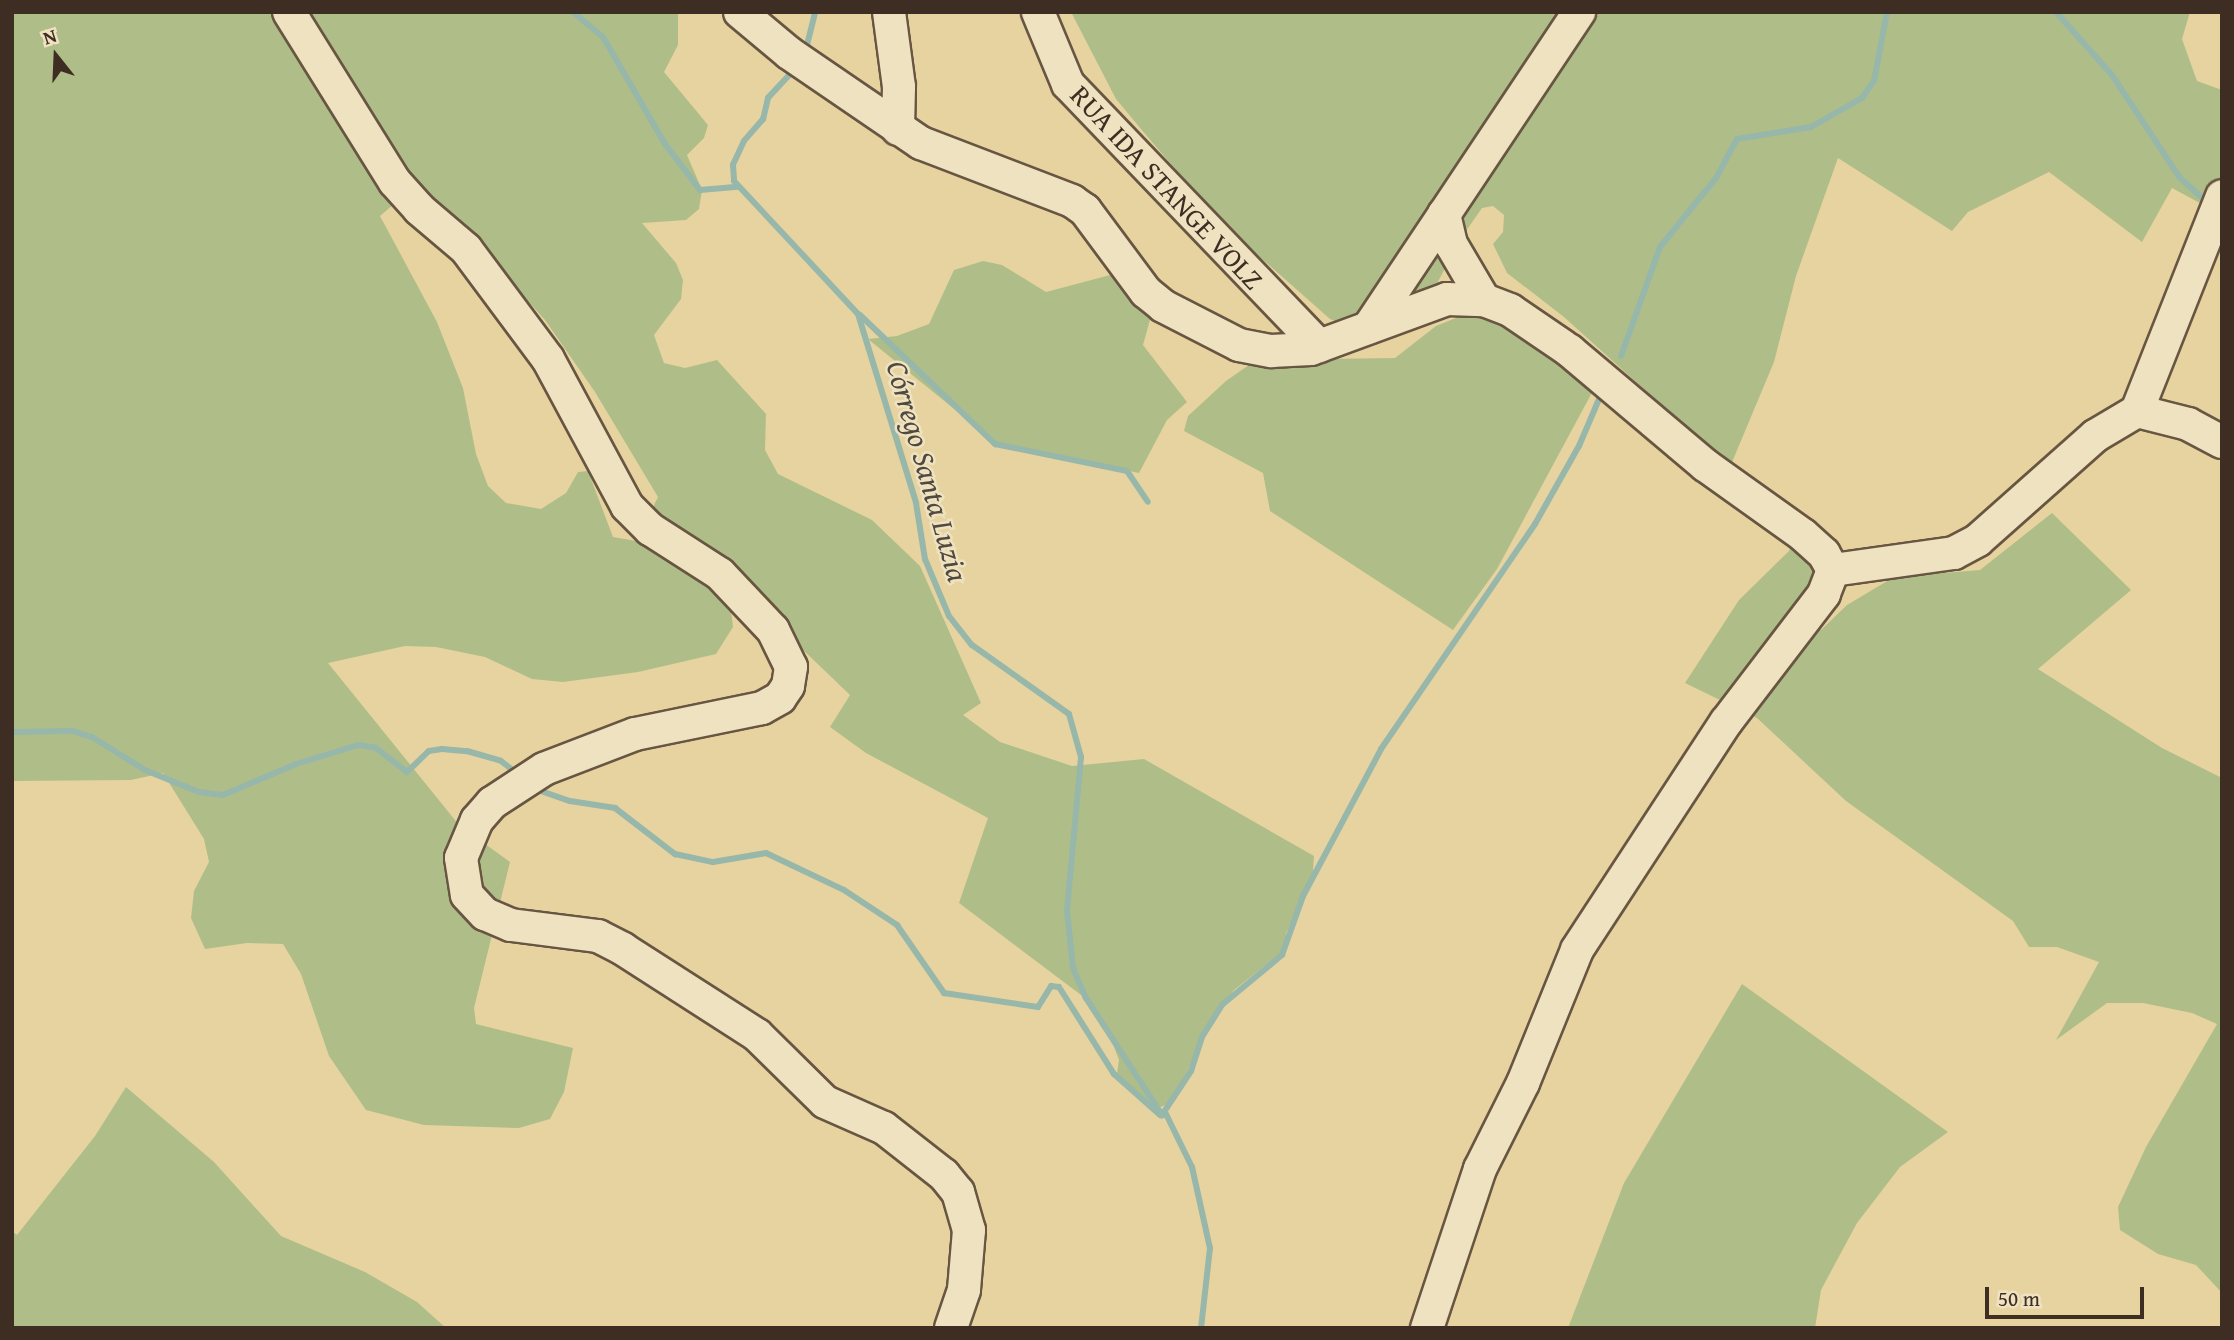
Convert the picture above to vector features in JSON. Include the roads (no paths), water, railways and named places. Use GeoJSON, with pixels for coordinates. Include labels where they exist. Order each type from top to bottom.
{"type":"FeatureCollection","features":[{"type":"Feature","properties":{"kind":"street"},"geometry":{"type":"LineString","coordinates":[[289,12],[396,182],[466,248],[548,359],[627,506],[649,529],[720,574],[773,630],[791,667],[788,686],[780,698],[762,708],[635,734],[544,768],[492,803],[477,820],[461,858],[467,894],[485,914],[511,925],[598,936],[623,949],[757,1035],[825,1102],[884,1128],[944,1175],[958,1192],[969,1230],[964,1290],[951,1328]]}},
{"type":"Feature","properties":{"kind":"street"},"geometry":{"type":"LineString","coordinates":[[740,12],[789,54],[898,129],[956,160],[1072,201],[1086,210],[1133,278],[1174,312],[1255,349],[1319,346],[1423,304],[1447,299],[1484,300],[1524,318],[1570,351],[1705,465],[1803,535],[1824,554],[1833,570],[1824,594],[1726,722],[1577,950],[1523,1083],[1480,1169],[1427,1328]]}},
{"type":"Feature","properties":{"kind":"street"},"geometry":{"type":"LineString","coordinates":[[889,12],[899,87],[898,129]]}},
{"type":"Feature","properties":{"kind":"street","name":"RUA IDA STANGE VOLZ"},"geometry":{"type":"LineString","coordinates":[[1038,12],[1068,84],[1319,346]]}},
{"type":"Feature","properties":{"kind":"street"},"geometry":{"type":"LineString","coordinates":[[1368,328],[1579,12]]}},
{"type":"Feature","properties":{"kind":"street"},"geometry":{"type":"LineString","coordinates":[[1833,570],[1954,553],[1978,540],[2095,436],[2137,411],[2222,196]]}},
{"type":"Feature","properties":{"kind":"street"},"geometry":{"type":"LineString","coordinates":[[1444,214],[1451,244],[1484,300]]}},
{"type":"Feature","properties":{"kind":"street"},"geometry":{"type":"LineString","coordinates":[[2137,411],[2188,424],[2222,442]]}},
{"type":"Feature","properties":{"kind":"waterway","name":"Córrego Santa Luzia"},"geometry":{"type":"LineString","coordinates":[[573,12],[603,37],[665,144],[700,190],[738,187]]}},
{"type":"Feature","properties":{"kind":"waterway"},"geometry":{"type":"LineString","coordinates":[[807,45],[815,12]]}},
{"type":"Feature","properties":{"kind":"waterway"},"geometry":{"type":"LineString","coordinates":[[1621,356],[1660,247],[1716,178],[1737,139],[1811,127],[1862,98],[1874,81],[1887,12]]}},
{"type":"Feature","properties":{"kind":"waterway"},"geometry":{"type":"LineString","coordinates":[[2056,12],[2112,75],[2180,178],[2209,204]]}},
{"type":"Feature","properties":{"kind":"waterway","name":"Córrego Santa Luzia"},"geometry":{"type":"LineString","coordinates":[[792,72],[768,98],[763,119],[744,141],[733,165],[734,181],[858,314],[916,503],[925,559],[949,616],[972,645],[1069,714],[1081,757],[1067,911],[1073,968],[1086,998],[1162,1115]]}},
{"type":"Feature","properties":{"kind":"waterway"},"geometry":{"type":"LineString","coordinates":[[860,315],[995,444],[1127,471],[1148,502]]}},
{"type":"Feature","properties":{"kind":"waterway"},"geometry":{"type":"LineString","coordinates":[[1162,1115],[1191,1071],[1202,1037],[1223,1004],[1282,955],[1303,896],[1381,749],[1535,524],[1579,446],[1602,392]]}},
{"type":"Feature","properties":{"kind":"waterway"},"geometry":{"type":"LineString","coordinates":[[12,732],[73,731],[92,737],[145,770],[199,792],[223,795],[296,764],[358,745],[376,748],[407,772],[429,751],[442,749],[467,751],[501,761],[515,772]]}},
{"type":"Feature","properties":{"kind":"waterway"},"geometry":{"type":"LineString","coordinates":[[535,789],[570,801],[615,808],[675,854],[713,862],[766,853],[844,890],[897,925],[944,993],[1038,1007],[1051,986],[1059,987],[1114,1074],[1160,1115]]}},
{"type":"Feature","properties":{"kind":"waterway","name":"Córrego Santa Luzia"},"geometry":{"type":"LineString","coordinates":[[1165,1112],[1192,1167],[1210,1248],[1201,1328]]}}]}
